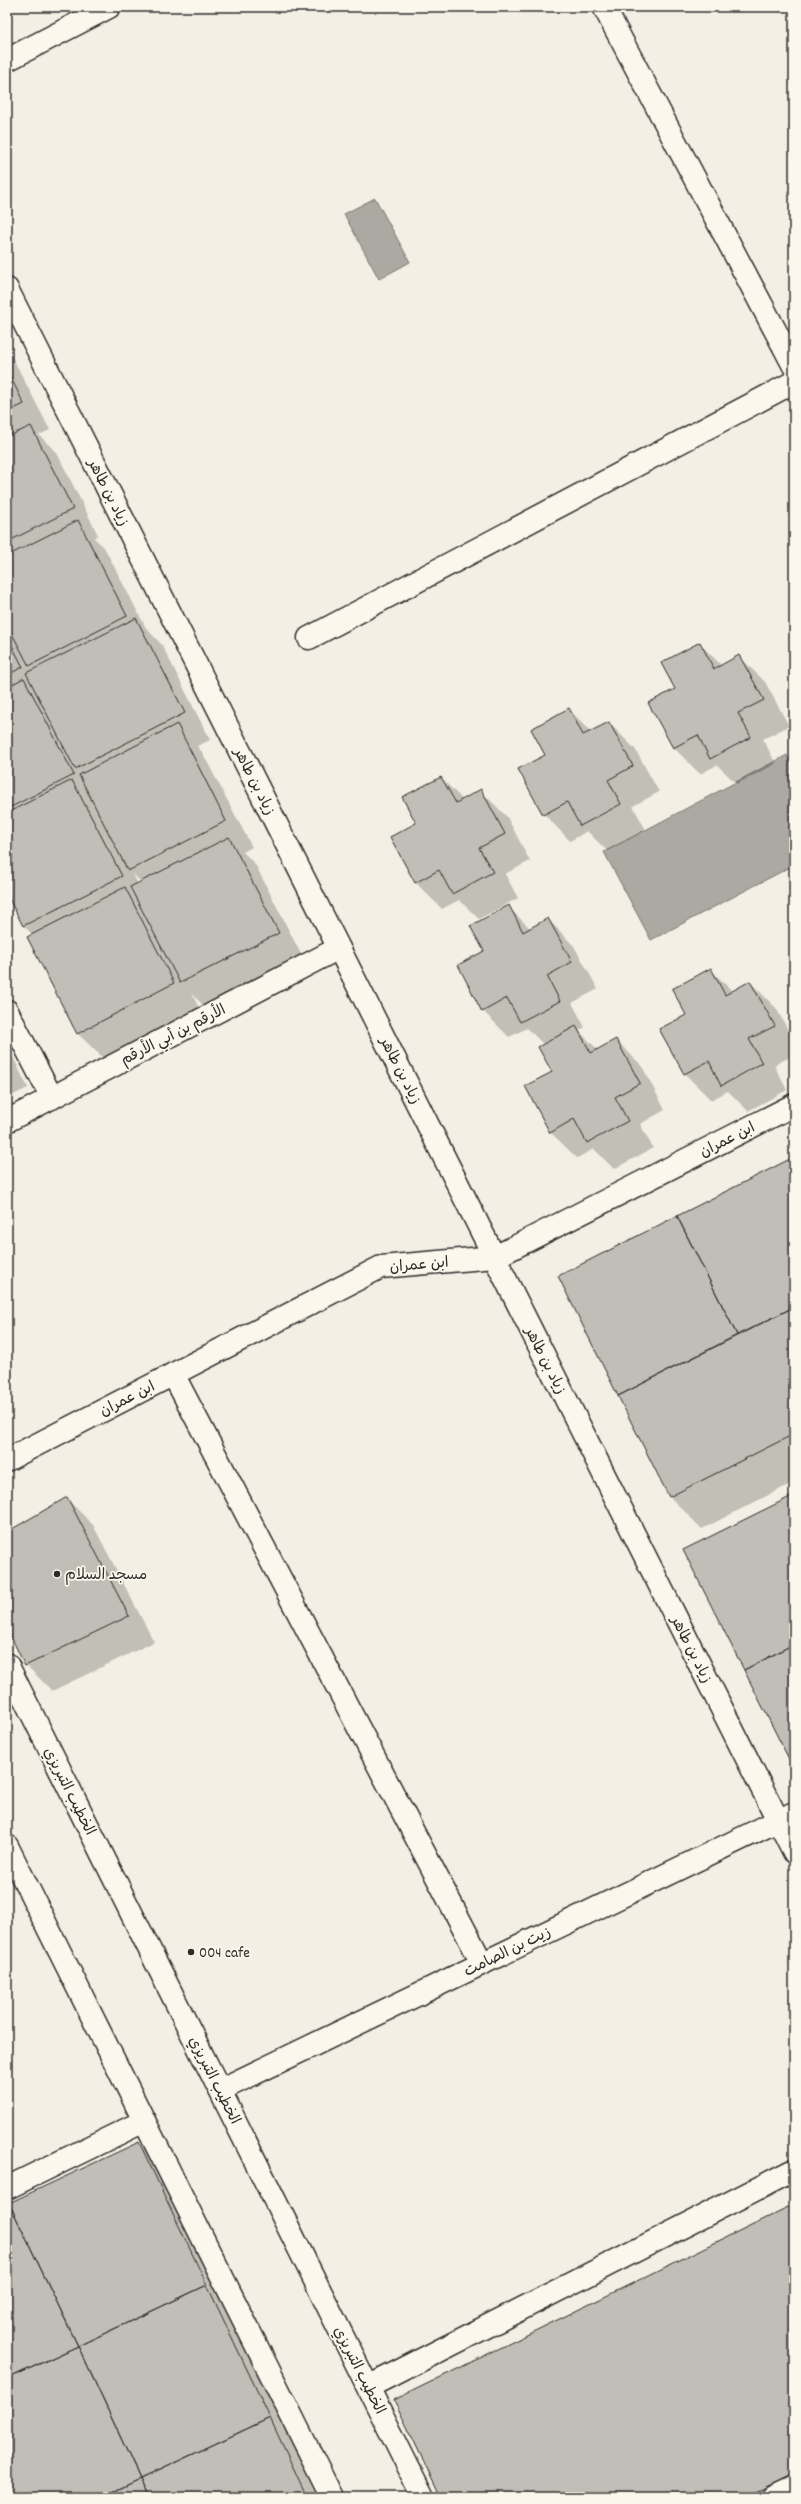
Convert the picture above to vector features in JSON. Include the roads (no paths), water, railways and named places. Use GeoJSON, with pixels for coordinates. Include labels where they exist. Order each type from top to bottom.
{"type":"FeatureCollection","features":[{"type":"Feature","properties":{"kind":"street"},"geometry":{"type":"LineString","coordinates":[[7,60],[109,7]]}},
{"type":"Feature","properties":{"kind":"street"},"geometry":{"type":"LineString","coordinates":[[604,7],[794,366]]}},
{"type":"Feature","properties":{"kind":"street","name":"زياد بن طاهر"},"geometry":{"type":"LineString","coordinates":[[7,288],[495,1257],[786,1816],[794,1852]]}},
{"type":"Feature","properties":{"kind":"street"},"geometry":{"type":"LineString","coordinates":[[309,638],[794,382]]}},
{"type":"Feature","properties":{"kind":"street","name":"الأرقم بن أبي الأرقم"},"geometry":{"type":"LineString","coordinates":[[7,1121],[339,948]]}},
{"type":"Feature","properties":{"kind":"street"},"geometry":{"type":"LineString","coordinates":[[7,1011],[52,1098]]}},
{"type":"Feature","properties":{"kind":"street","name":"ابن عمران"},"geometry":{"type":"LineString","coordinates":[[7,1460],[381,1267],[495,1257],[794,1105]]}},
{"type":"Feature","properties":{"kind":"street"},"geometry":{"type":"LineString","coordinates":[[173,1374],[482,1963]]}},
{"type":"Feature","properties":{"kind":"street","name":"الخطيب التبريزي"},"geometry":{"type":"LineString","coordinates":[[7,1664],[423,2497]]}},
{"type":"Feature","properties":{"kind":"street","name":"زيت بن الصامت"},"geometry":{"type":"LineString","coordinates":[[220,2090],[786,1816]]}},
{"type":"Feature","properties":{"kind":"street"},"geometry":{"type":"LineString","coordinates":[[7,1846],[332,2497]]}},
{"type":"Feature","properties":{"kind":"street"},"geometry":{"type":"LineString","coordinates":[[7,2188],[144,2121]]}},
{"type":"Feature","properties":{"kind":"street"},"geometry":{"type":"LineString","coordinates":[[368,2387],[794,2170]]}},
{"type":"Feature","properties":{"kind":"street"},"geometry":{"type":"LineString","coordinates":[[773,2497],[794,2487]]}},
{"type":"Feature","properties":{"kind":"place","name":"مسجد السلام"},"geometry":{"type":"Point","coordinates":[57,1574]}},
{"type":"Feature","properties":{"kind":"place","name":"004 cafe"},"geometry":{"type":"Point","coordinates":[191,1952]}}]}
